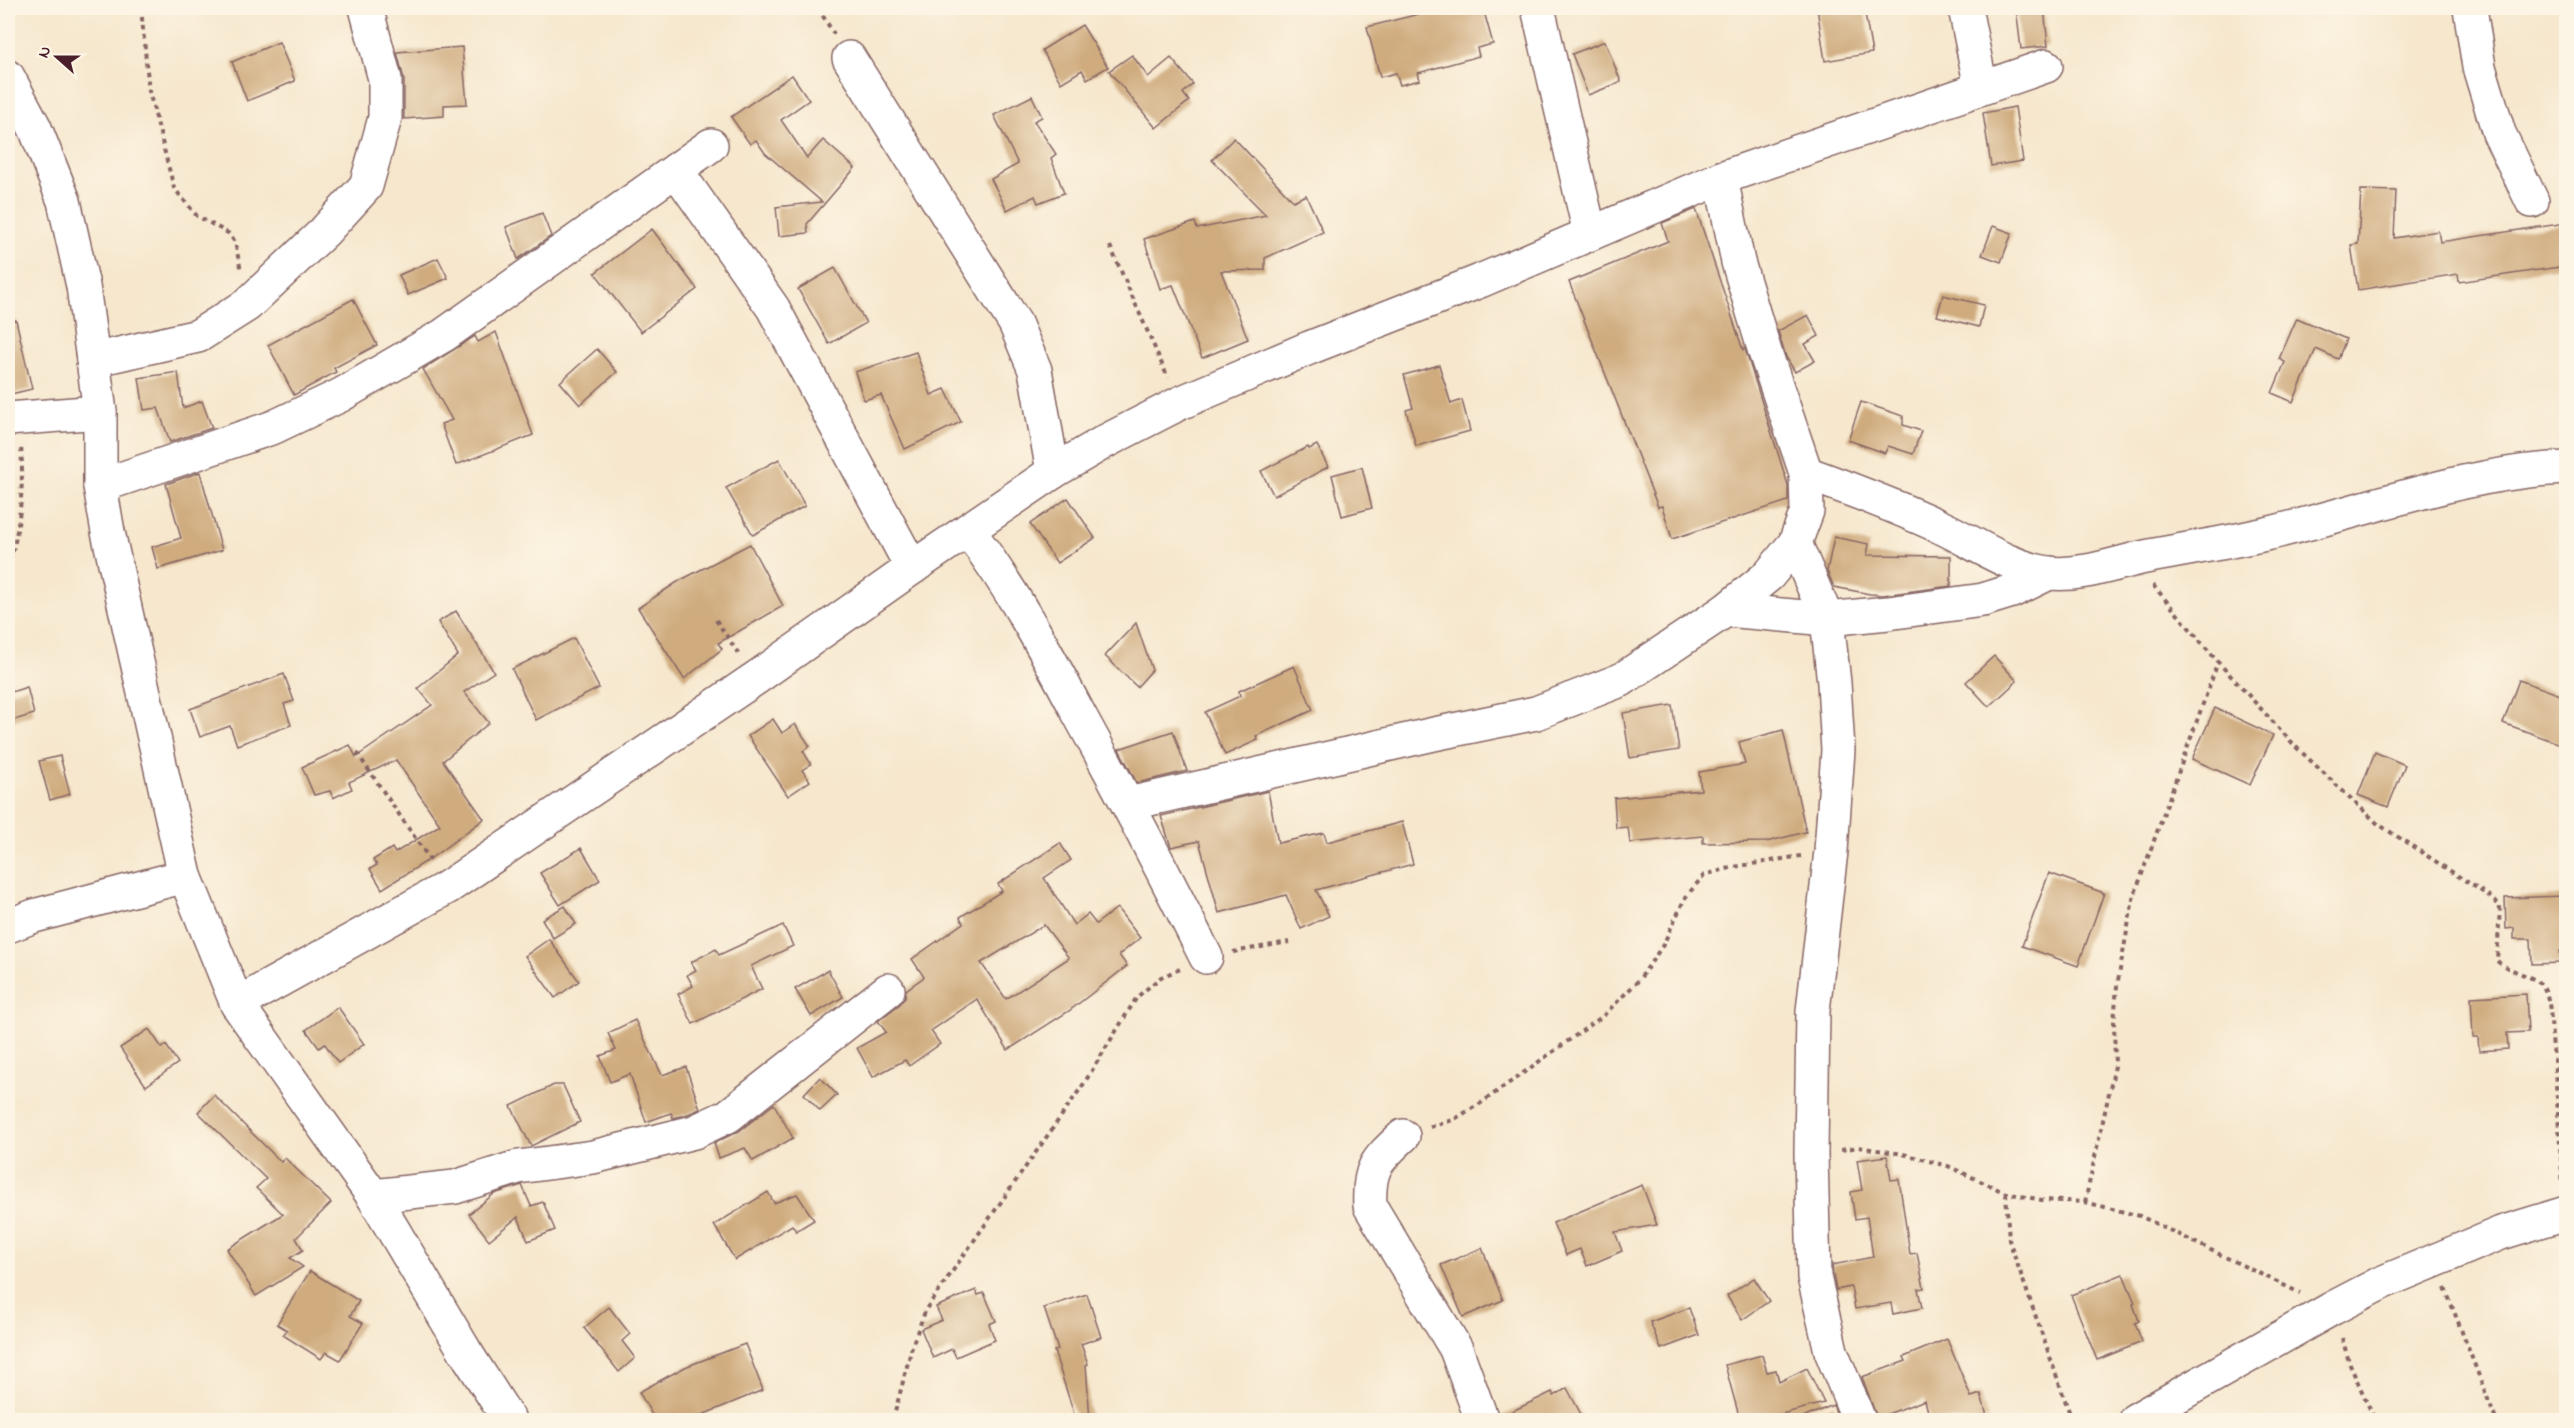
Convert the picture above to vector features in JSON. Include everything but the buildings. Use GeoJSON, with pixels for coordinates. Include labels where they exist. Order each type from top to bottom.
{"type":"FeatureCollection","features":[{"type":"Feature","properties":{"kind":"street"},"geometry":{"type":"LineString","coordinates":[[93,360],[198,336],[247,305],[324,232],[366,186],[385,118],[385,79],[366,8]]}},
{"type":"Feature","properties":{"kind":"street"},"geometry":{"type":"LineString","coordinates":[[1538,8],[1590,234]]}},
{"type":"Feature","properties":{"kind":"street"},"geometry":{"type":"LineString","coordinates":[[1965,8],[1980,88]]}},
{"type":"Feature","properties":{"kind":"street"},"geometry":{"type":"LineString","coordinates":[[2470,8],[2479,67],[2499,133],[2532,201]]}},
{"type":"Feature","properties":{"kind":"street"},"geometry":{"type":"LineString","coordinates":[[849,58],[1015,322],[1035,370],[1053,472]]}},
{"type":"Feature","properties":{"kind":"street"},"geometry":{"type":"LineString","coordinates":[[237,1004],[448,887],[756,678],[1053,472],[1106,441],[1180,403],[1721,178],[2046,66]]}},
{"type":"Feature","properties":{"kind":"street"},"geometry":{"type":"LineString","coordinates":[[8,77],[35,128],[64,201],[84,286],[100,412],[100,486],[108,532],[185,876],[237,1004],[373,1196],[465,1351],[509,1420]]}},
{"type":"Feature","properties":{"kind":"street"},"geometry":{"type":"LineString","coordinates":[[100,486],[274,428],[341,395],[444,334],[711,145]]}},
{"type":"Feature","properties":{"kind":"street"},"geometry":{"type":"LineString","coordinates":[[676,170],[773,308],[912,568]]}},
{"type":"Feature","properties":{"kind":"street"},"geometry":{"type":"LineString","coordinates":[[1128,804],[1536,713],[1621,680],[1726,610],[1769,574],[1795,543],[1807,511],[1806,473],[1765,352],[1738,262],[1721,178]]}},
{"type":"Feature","properties":{"kind":"street"},"geometry":{"type":"LineString","coordinates":[[14,418],[100,412]]}},
{"type":"Feature","properties":{"kind":"street"},"geometry":{"type":"LineString","coordinates":[[1806,473],[1943,528],[1998,557],[2049,573],[2081,572],[2130,560],[2266,534],[2404,497],[2526,470],[2566,468]]}},
{"type":"Feature","properties":{"kind":"street"},"geometry":{"type":"LineString","coordinates":[[968,530],[986,553],[1046,652],[1128,804],[1206,957]]}},
{"type":"Feature","properties":{"kind":"street"},"geometry":{"type":"LineString","coordinates":[[1795,543],[1827,619],[1838,750],[1831,851],[1813,1011],[1811,1154],[1814,1277],[1831,1351],[1858,1420]]}},
{"type":"Feature","properties":{"kind":"street"},"geometry":{"type":"LineString","coordinates":[[1726,610],[1827,619],[1983,600],[2012,591],[2049,573]]}},
{"type":"Feature","properties":{"kind":"street"},"geometry":{"type":"LineString","coordinates":[[8,926],[34,916],[185,876]]}},
{"type":"Feature","properties":{"kind":"street"},"geometry":{"type":"LineString","coordinates":[[373,1196],[455,1187],[518,1167],[593,1156],[694,1132],[728,1116],[888,990]]}},
{"type":"Feature","properties":{"kind":"street"},"geometry":{"type":"LineString","coordinates":[[1403,1136],[1377,1160],[1369,1184],[1370,1206],[1456,1349],[1482,1420]]}},
{"type":"Feature","properties":{"kind":"street"},"geometry":{"type":"LineString","coordinates":[[2135,1420],[2333,1308],[2436,1258],[2501,1233],[2566,1213]]}},
{"type":"Feature","properties":{"kind":"path"},"geometry":{"type":"LineString","coordinates":[[141,8],[149,91],[174,188],[197,216],[228,233],[235,242],[247,305]]}},
{"type":"Feature","properties":{"kind":"path"},"geometry":{"type":"LineString","coordinates":[[1110,246],[1180,403]]}},
{"type":"Feature","properties":{"kind":"path"},"geometry":{"type":"LineString","coordinates":[[8,569],[14,549],[23,476],[14,418]]}},
{"type":"Feature","properties":{"kind":"path"},"geometry":{"type":"LineString","coordinates":[[2130,560],[2218,662],[2296,747],[2378,824],[2489,896],[2500,906],[2497,961],[2506,969],[2533,978],[2543,988],[2549,1010],[2566,1213]]}},
{"type":"Feature","properties":{"kind":"path"},"geometry":{"type":"LineString","coordinates":[[716,620],[756,678]]}},
{"type":"Feature","properties":{"kind":"path"},"geometry":{"type":"LineString","coordinates":[[2085,1202],[2115,1066],[2114,1022],[2117,986],[2133,899],[2218,662]]}},
{"type":"Feature","properties":{"kind":"path"},"geometry":{"type":"LineString","coordinates":[[357,753],[408,824],[448,887]]}},
{"type":"Feature","properties":{"kind":"path"},"geometry":{"type":"LineString","coordinates":[[1403,1136],[1453,1120],[1603,1016],[1639,980],[1663,945],[1685,898],[1704,875],[1734,867],[1831,851]]}},
{"type":"Feature","properties":{"kind":"path"},"geometry":{"type":"LineString","coordinates":[[893,1420],[913,1343],[926,1309],[1083,1085],[1137,997],[1161,977],[1206,957],[1289,942]]}},
{"type":"Feature","properties":{"kind":"path"},"geometry":{"type":"LineString","coordinates":[[1811,1154],[1858,1147],[1903,1154],[1948,1166],[2006,1193],[2042,1200],[2085,1202],[2140,1216],[2333,1308],[2350,1365],[2375,1420]]}},
{"type":"Feature","properties":{"kind":"path"},"geometry":{"type":"LineString","coordinates":[[2006,1193],[2009,1240],[2072,1420]]}},
{"type":"Feature","properties":{"kind":"path"},"geometry":{"type":"LineString","coordinates":[[2436,1258],[2455,1318],[2496,1420]]}}]}
